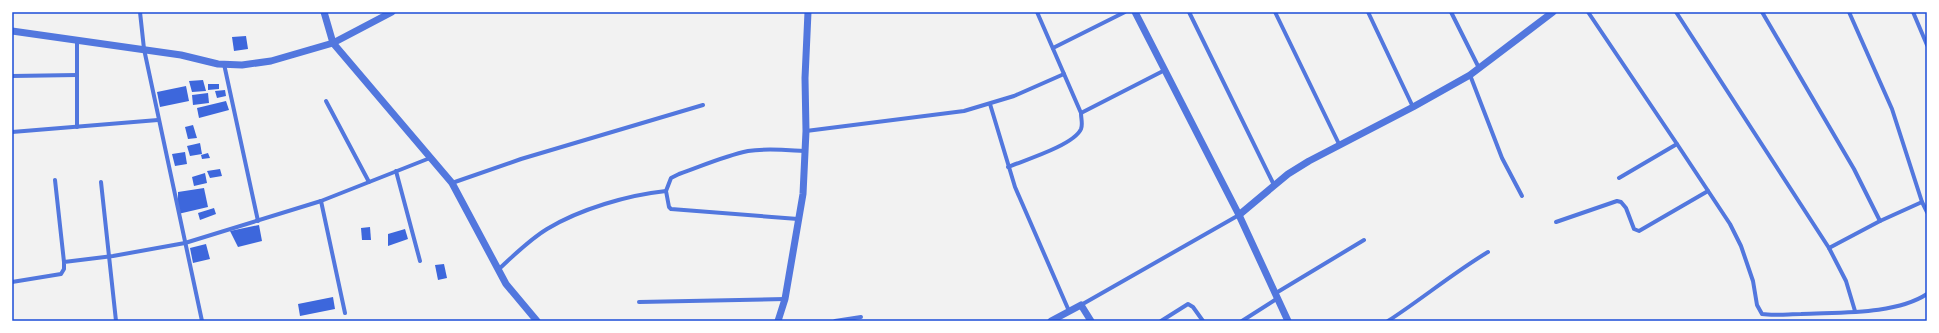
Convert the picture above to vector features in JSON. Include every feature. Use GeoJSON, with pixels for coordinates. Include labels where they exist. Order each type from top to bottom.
{"type":"FeatureCollection","features":[{"type":"Feature","properties":{"kind":"street"},"geometry":{"type":"LineString","coordinates":[[140,12],[144,49],[158,120],[202,321]]}},
{"type":"Feature","properties":{"kind":"street"},"geometry":{"type":"LineString","coordinates":[[324,12],[333,43],[452,184],[506,284],[537,321]]}},
{"type":"Feature","properties":{"kind":"street"},"geometry":{"type":"LineString","coordinates":[[12,32],[144,49],[224,64],[242,65],[271,61],[333,43],[392,12]]}},
{"type":"Feature","properties":{"kind":"street"},"geometry":{"type":"LineString","coordinates":[[778,321],[785,299],[802,194],[806,131],[804,78],[808,12]]}},
{"type":"Feature","properties":{"kind":"street"},"geometry":{"type":"LineString","coordinates":[[1008,167],[1064,144],[1075,137],[1080,130],[1082,123],[1081,113],[1037,12]]}},
{"type":"Feature","properties":{"kind":"street"},"geometry":{"type":"LineString","coordinates":[[1053,48],[1126,12]]}},
{"type":"Feature","properties":{"kind":"street"},"geometry":{"type":"LineString","coordinates":[[1135,12],[1239,215],[1288,321]]}},
{"type":"Feature","properties":{"kind":"street"},"geometry":{"type":"LineString","coordinates":[[1189,12],[1274,185]]}},
{"type":"Feature","properties":{"kind":"street"},"geometry":{"type":"LineString","coordinates":[[1275,12],[1339,144]]}},
{"type":"Feature","properties":{"kind":"street"},"geometry":{"type":"LineString","coordinates":[[1368,12],[1413,107]]}},
{"type":"Feature","properties":{"kind":"street"},"geometry":{"type":"LineString","coordinates":[[1451,12],[1479,68]]}},
{"type":"Feature","properties":{"kind":"street"},"geometry":{"type":"LineString","coordinates":[[1051,321],[1239,215],[1274,185],[1309,160],[1413,107],[1470,75],[1553,12]]}},
{"type":"Feature","properties":{"kind":"street"},"geometry":{"type":"LineString","coordinates":[[1588,12],[1730,224],[1741,246],[1753,281],[1758,308],[1762,314],[1855,311],[1901,305],[1927,294]]}},
{"type":"Feature","properties":{"kind":"street"},"geometry":{"type":"LineString","coordinates":[[1676,12],[1829,248],[1846,281],[1855,311]]}},
{"type":"Feature","properties":{"kind":"street"},"geometry":{"type":"LineString","coordinates":[[1762,12],[1854,169],[1880,221]]}},
{"type":"Feature","properties":{"kind":"street"},"geometry":{"type":"LineString","coordinates":[[1849,12],[1892,109],[1922,202],[1927,212]]}},
{"type":"Feature","properties":{"kind":"street"},"geometry":{"type":"LineString","coordinates":[[1913,12],[1927,45]]}},
{"type":"Feature","properties":{"kind":"street"},"geometry":{"type":"LineString","coordinates":[[77,41],[77,127]]}},
{"type":"Feature","properties":{"kind":"street"},"geometry":{"type":"LineString","coordinates":[[224,64],[258,220]]}},
{"type":"Feature","properties":{"kind":"street"},"geometry":{"type":"LineString","coordinates":[[1081,113],[1165,70]]}},
{"type":"Feature","properties":{"kind":"street"},"geometry":{"type":"LineString","coordinates":[[806,131],[964,111],[990,104],[1064,74]]}},
{"type":"Feature","properties":{"kind":"street"},"geometry":{"type":"LineString","coordinates":[[12,76],[77,75]]}},
{"type":"Feature","properties":{"kind":"street"},"geometry":{"type":"LineString","coordinates":[[1470,75],[1502,158],[1522,196]]}},
{"type":"Feature","properties":{"kind":"street"},"geometry":{"type":"LineString","coordinates":[[326,101],[369,182]]}},
{"type":"Feature","properties":{"kind":"street"},"geometry":{"type":"LineString","coordinates":[[990,104],[1014,187],[1069,311]]}},
{"type":"Feature","properties":{"kind":"street"},"geometry":{"type":"LineString","coordinates":[[452,184],[521,159],[703,105]]}},
{"type":"Feature","properties":{"kind":"street"},"geometry":{"type":"LineString","coordinates":[[12,132],[158,120]]}},
{"type":"Feature","properties":{"kind":"street"},"geometry":{"type":"LineString","coordinates":[[1619,178],[1677,144]]}},
{"type":"Feature","properties":{"kind":"street"},"geometry":{"type":"LineString","coordinates":[[798,219],[671,209],[669,208],[666,191],[673,177],[733,154],[764,150],[804,151]]}},
{"type":"Feature","properties":{"kind":"street"},"geometry":{"type":"LineString","coordinates":[[64,262],[109,257],[185,243],[321,201],[430,158]]}},
{"type":"Feature","properties":{"kind":"street"},"geometry":{"type":"LineString","coordinates":[[396,171],[420,260]]}},
{"type":"Feature","properties":{"kind":"street"},"geometry":{"type":"LineString","coordinates":[[12,282],[61,274],[64,269],[55,180]]}},
{"type":"Feature","properties":{"kind":"street"},"geometry":{"type":"LineString","coordinates":[[101,182],[116,321]]}},
{"type":"Feature","properties":{"kind":"street"},"geometry":{"type":"LineString","coordinates":[[498,270],[526,244],[548,228],[616,200],[666,191]]}},
{"type":"Feature","properties":{"kind":"street"},"geometry":{"type":"LineString","coordinates":[[1556,222],[1617,201],[1624,205],[1634,229],[1639,231],[1708,191]]}},
{"type":"Feature","properties":{"kind":"street"},"geometry":{"type":"LineString","coordinates":[[321,201],[345,313]]}},
{"type":"Feature","properties":{"kind":"street"},"geometry":{"type":"LineString","coordinates":[[1829,248],[1880,221],[1922,202]]}},
{"type":"Feature","properties":{"kind":"street"},"geometry":{"type":"LineString","coordinates":[[1242,321],[1277,295],[1364,240]]}},
{"type":"Feature","properties":{"kind":"street"},"geometry":{"type":"LineString","coordinates":[[1388,321],[1458,270],[1488,252]]}},
{"type":"Feature","properties":{"kind":"street"},"geometry":{"type":"LineString","coordinates":[[639,302],[785,299]]}},
{"type":"Feature","properties":{"kind":"street"},"geometry":{"type":"LineString","coordinates":[[1081,304],[1091,321]]}},
{"type":"Feature","properties":{"kind":"street"},"geometry":{"type":"LineString","coordinates":[[1160,321],[1188,304],[1194,306],[1203,321]]}},
{"type":"Feature","properties":{"kind":"street"},"geometry":{"type":"LineString","coordinates":[[835,321],[861,317]]}},
{"type":"Feature","properties":{"kind":"building"},"geometry":{"type":"Polygon","coordinates":[[[246,36],[248,49],[234,51],[232,37],[246,36]]]}},
{"type":"Feature","properties":{"kind":"building"},"geometry":{"type":"Polygon","coordinates":[[[203,80],[206,91],[192,92],[189,81],[203,80]]]}},
{"type":"Feature","properties":{"kind":"building"},"geometry":{"type":"Polygon","coordinates":[[[208,84],[219,84],[219,89],[208,90],[208,84]]]}},
{"type":"Feature","properties":{"kind":"building"},"geometry":{"type":"Polygon","coordinates":[[[186,86],[189,101],[160,107],[157,92],[186,86]]]}},
{"type":"Feature","properties":{"kind":"building"},"geometry":{"type":"Polygon","coordinates":[[[225,90],[226,96],[217,98],[215,91],[225,90]]]}},
{"type":"Feature","properties":{"kind":"building"},"geometry":{"type":"Polygon","coordinates":[[[208,93],[209,103],[193,105],[192,95],[208,93]]]}},
{"type":"Feature","properties":{"kind":"building"},"geometry":{"type":"Polygon","coordinates":[[[226,101],[229,110],[199,118],[197,108],[226,101]]]}},
{"type":"Feature","properties":{"kind":"building"},"geometry":{"type":"Polygon","coordinates":[[[193,125],[197,138],[188,139],[185,127],[193,125]]]}},
{"type":"Feature","properties":{"kind":"building"},"geometry":{"type":"Polygon","coordinates":[[[200,143],[202,154],[190,156],[187,146],[200,143]]]}},
{"type":"Feature","properties":{"kind":"building"},"geometry":{"type":"Polygon","coordinates":[[[185,152],[187,164],[175,166],[172,154],[185,152]]]}},
{"type":"Feature","properties":{"kind":"building"},"geometry":{"type":"Polygon","coordinates":[[[208,153],[210,158],[202,159],[201,155],[208,153]]]}},
{"type":"Feature","properties":{"kind":"building"},"geometry":{"type":"Polygon","coordinates":[[[220,169],[222,176],[210,178],[207,171],[220,169]]]}},
{"type":"Feature","properties":{"kind":"building"},"geometry":{"type":"Polygon","coordinates":[[[205,173],[207,183],[194,186],[192,177],[205,173]]]}},
{"type":"Feature","properties":{"kind":"building"},"geometry":{"type":"Polygon","coordinates":[[[204,188],[208,207],[178,214],[178,192],[204,188]]]}},
{"type":"Feature","properties":{"kind":"building"},"geometry":{"type":"Polygon","coordinates":[[[214,208],[216,214],[200,220],[198,213],[214,208]]]}},
{"type":"Feature","properties":{"kind":"building"},"geometry":{"type":"Polygon","coordinates":[[[259,225],[262,241],[238,247],[230,231],[259,225]]]}},
{"type":"Feature","properties":{"kind":"building"},"geometry":{"type":"Polygon","coordinates":[[[370,227],[371,240],[362,240],[361,228],[370,227]]]}},
{"type":"Feature","properties":{"kind":"building"},"geometry":{"type":"Polygon","coordinates":[[[405,229],[408,239],[388,246],[388,234],[405,229]]]}},
{"type":"Feature","properties":{"kind":"building"},"geometry":{"type":"Polygon","coordinates":[[[206,244],[210,259],[193,263],[190,248],[206,244]]]}},
{"type":"Feature","properties":{"kind":"building"},"geometry":{"type":"Polygon","coordinates":[[[444,264],[447,278],[438,280],[435,265],[444,264]]]}},
{"type":"Feature","properties":{"kind":"building"},"geometry":{"type":"Polygon","coordinates":[[[333,297],[335,309],[300,316],[298,304],[333,297]]]}}]}
